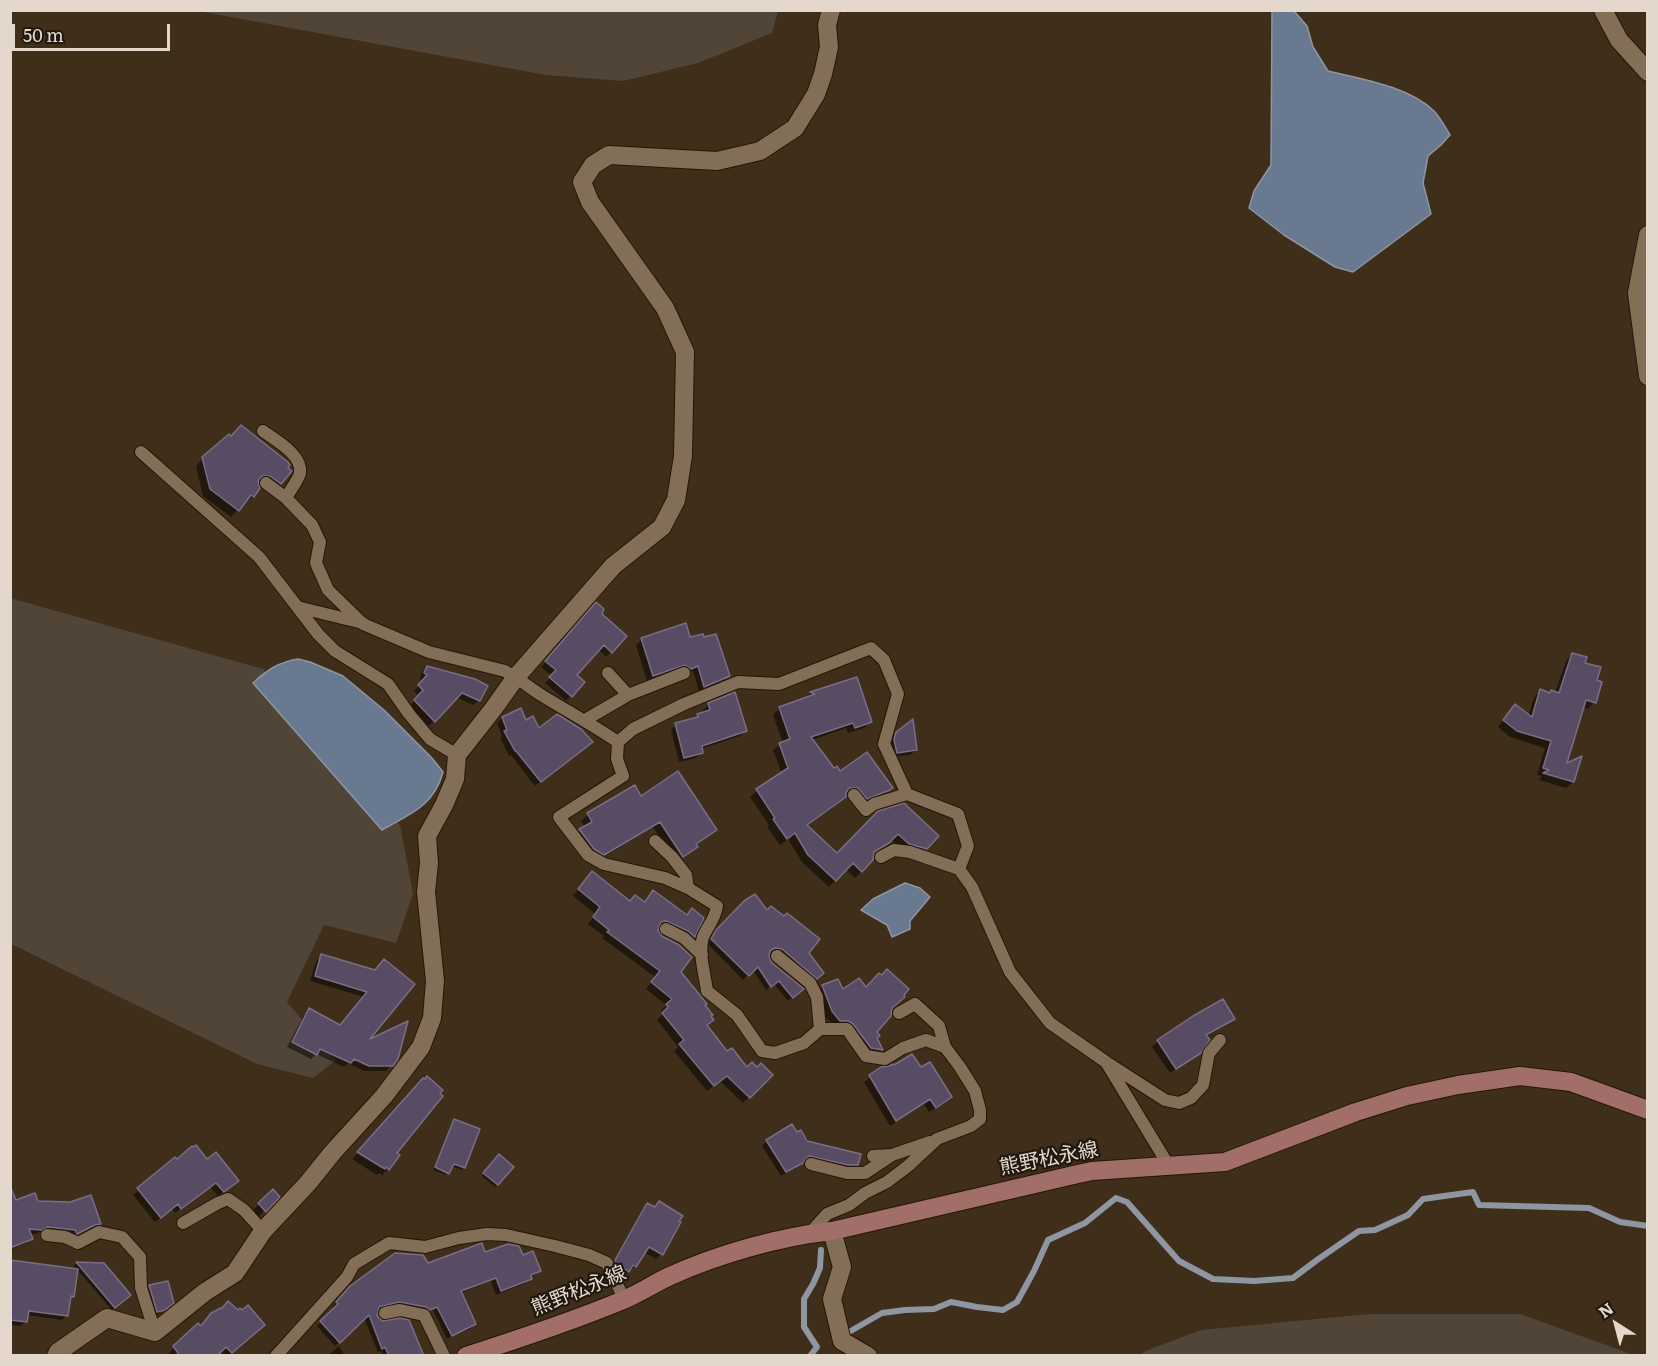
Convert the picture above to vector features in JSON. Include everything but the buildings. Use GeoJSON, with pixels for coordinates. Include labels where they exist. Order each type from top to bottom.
{"type":"FeatureCollection","features":[{"type":"Feature","properties":{"kind":"main road","name":"熊野松永線"},"geometry":{"type":"LineString","coordinates":[[466,1356],[548,1329],[624,1299],[670,1276],[731,1253],[810,1233],[832,1231],[1078,1174],[1225,1162],[1356,1112],[1407,1096],[1458,1085],[1520,1076],[1571,1082],[1647,1110]]}},
{"type":"Feature","properties":{"kind":"street"},"geometry":{"type":"LineString","coordinates":[[56,1356],[58,1352],[107,1318],[155,1332],[205,1292],[235,1273],[263,1231],[384,1096],[421,1047],[432,1018],[435,981],[426,892],[429,863],[427,836],[455,779],[457,755],[516,677],[613,566],[662,527],[676,500],[683,456],[685,352],[665,308],[590,202],[582,182],[593,165],[609,155],[717,161],[760,151],[795,128],[816,94],[824,74],[828,47],[827,25],[831,10]]}},
{"type":"Feature","properties":{"kind":"street"},"geometry":{"type":"LineString","coordinates":[[1603,10],[1619,40],[1647,72]]}},
{"type":"Feature","properties":{"kind":"street"},"geometry":{"type":"LineString","coordinates":[[1647,235],[1637,293],[1647,376]]}},
{"type":"Feature","properties":{"kind":"street"},"geometry":{"type":"LineString","coordinates":[[832,1231],[842,1267],[832,1299],[842,1341],[868,1356]]}},
{"type":"Feature","properties":{"kind":"lane"},"geometry":{"type":"LineString","coordinates":[[263,431],[293,453],[298,462],[300,473],[286,498]]}},
{"type":"Feature","properties":{"kind":"lane"},"geometry":{"type":"LineString","coordinates":[[141,452],[259,556],[318,634],[335,651],[388,684],[430,740],[457,755]]}},
{"type":"Feature","properties":{"kind":"lane"},"geometry":{"type":"LineString","coordinates":[[266,483],[286,498],[312,525],[320,542],[316,563],[328,590],[363,624]]}},
{"type":"Feature","properties":{"kind":"lane"},"geometry":{"type":"LineString","coordinates":[[297,607],[363,624],[429,652],[506,671],[618,742]]}},
{"type":"Feature","properties":{"kind":"lane"},"geometry":{"type":"LineString","coordinates":[[908,794],[884,744],[898,694],[884,660],[871,648],[779,684],[738,682],[684,704],[633,729],[618,742],[617,759],[623,776],[559,817],[588,855],[604,864],[665,878],[688,888],[717,906],[715,917],[703,939],[702,955],[707,991],[737,1016],[762,1051],[775,1053],[804,1043],[820,1029],[847,1029],[866,1056],[885,1059],[903,1048],[926,1040],[945,1047]]}},
{"type":"Feature","properties":{"kind":"lane"},"geometry":{"type":"LineString","coordinates":[[608,673],[628,695]]}},
{"type":"Feature","properties":{"kind":"lane"},"geometry":{"type":"LineString","coordinates":[[585,720],[628,695],[684,673]]}},
{"type":"Feature","properties":{"kind":"lane"},"geometry":{"type":"LineString","coordinates":[[854,795],[866,810],[874,804],[908,794],[958,814],[968,846],[959,869]]}},
{"type":"Feature","properties":{"kind":"lane"},"geometry":{"type":"LineString","coordinates":[[655,841],[686,874],[688,888]]}},
{"type":"Feature","properties":{"kind":"lane"},"geometry":{"type":"LineString","coordinates":[[881,857],[894,850],[910,852],[959,869],[972,887],[1010,972],[1050,1023],[1165,1100],[1179,1103],[1191,1098],[1203,1085],[1209,1053],[1220,1040]]}},
{"type":"Feature","properties":{"kind":"lane"},"geometry":{"type":"LineString","coordinates":[[666,929],[684,938],[702,955]]}},
{"type":"Feature","properties":{"kind":"lane"},"geometry":{"type":"LineString","coordinates":[[777,956],[810,983],[816,997],[820,1029]]}},
{"type":"Feature","properties":{"kind":"lane"},"geometry":{"type":"LineString","coordinates":[[811,1164],[847,1173],[865,1173],[892,1155],[971,1126],[980,1119],[975,1091],[945,1047],[939,1026],[915,1004],[899,1012]]}},
{"type":"Feature","properties":{"kind":"lane"},"geometry":{"type":"LineString","coordinates":[[1106,1062],[1169,1166]]}},
{"type":"Feature","properties":{"kind":"lane"},"geometry":{"type":"LineString","coordinates":[[810,1233],[827,1214],[849,1205],[865,1193],[887,1182],[937,1139]]}},
{"type":"Feature","properties":{"kind":"lane"},"geometry":{"type":"LineString","coordinates":[[873,1156],[892,1155]]}},
{"type":"Feature","properties":{"kind":"lane"},"geometry":{"type":"LineString","coordinates":[[183,1223],[228,1199],[244,1210],[263,1231]]}},
{"type":"Feature","properties":{"kind":"lane"},"geometry":{"type":"LineString","coordinates":[[47,1235],[65,1237],[78,1244],[99,1232],[122,1237],[140,1257],[141,1288],[155,1332]]}},
{"type":"Feature","properties":{"kind":"lane"},"geometry":{"type":"LineString","coordinates":[[276,1355],[347,1276],[354,1264],[389,1243],[425,1247],[459,1238],[487,1234],[506,1235],[555,1246],[589,1255],[607,1263],[624,1299]]}},
{"type":"Feature","properties":{"kind":"lane"},"geometry":{"type":"LineString","coordinates":[[386,1313],[400,1310],[424,1315],[444,1356]]}},
{"type":"Feature","properties":{"kind":"shaded area"},"geometry":{"type":"Polygon","coordinates":[[[198,11],[778,11],[772,33],[698,63],[623,81],[546,75],[198,11]]]}},
{"type":"Feature","properties":{"kind":"shaded area"},"geometry":{"type":"Polygon","coordinates":[[[10,598],[263,669],[400,825],[413,894],[396,943],[324,925],[287,1002],[336,1060],[313,1078],[257,1064],[11,944],[10,598]]]}},
{"type":"Feature","properties":{"kind":"shaded area"},"geometry":{"type":"Polygon","coordinates":[[[1369,1314],[1520,1314],[1634,1355],[1139,1355],[1201,1330],[1369,1314]]]}},
{"type":"Feature","properties":{"kind":"water"},"geometry":{"type":"Polygon","coordinates":[[[1272,11],[1294,11],[1307,26],[1313,47],[1328,71],[1398,89],[1411,95],[1434,111],[1450,135],[1428,156],[1423,183],[1431,214],[1353,272],[1335,267],[1284,235],[1249,208],[1254,191],[1271,165],[1272,11]]]}},
{"type":"Feature","properties":{"kind":"water"},"geometry":{"type":"Polygon","coordinates":[[[298,659],[343,676],[384,710],[432,758],[443,772],[434,793],[420,808],[382,830],[253,683],[274,667],[298,659]]]}},
{"type":"Feature","properties":{"kind":"water"},"geometry":{"type":"Polygon","coordinates":[[[905,883],[920,888],[930,897],[910,921],[910,929],[892,937],[887,925],[861,910],[873,899],[905,883]]]}},
{"type":"Feature","properties":{"kind":"waterway"},"geometry":{"type":"LineString","coordinates":[[849,1332],[882,1313],[934,1309],[951,1302],[1003,1310],[1017,1302],[1048,1240],[1085,1223],[1116,1198],[1127,1202],[1179,1261],[1213,1279],[1254,1281],[1293,1278],[1359,1231],[1375,1230],[1408,1215],[1423,1199],[1473,1192],[1479,1205],[1589,1208],[1620,1222],[1648,1226]]}},
{"type":"Feature","properties":{"kind":"waterway"},"geometry":{"type":"LineString","coordinates":[[810,1356],[817,1347],[804,1327],[804,1299],[820,1268],[821,1250]]}}]}
